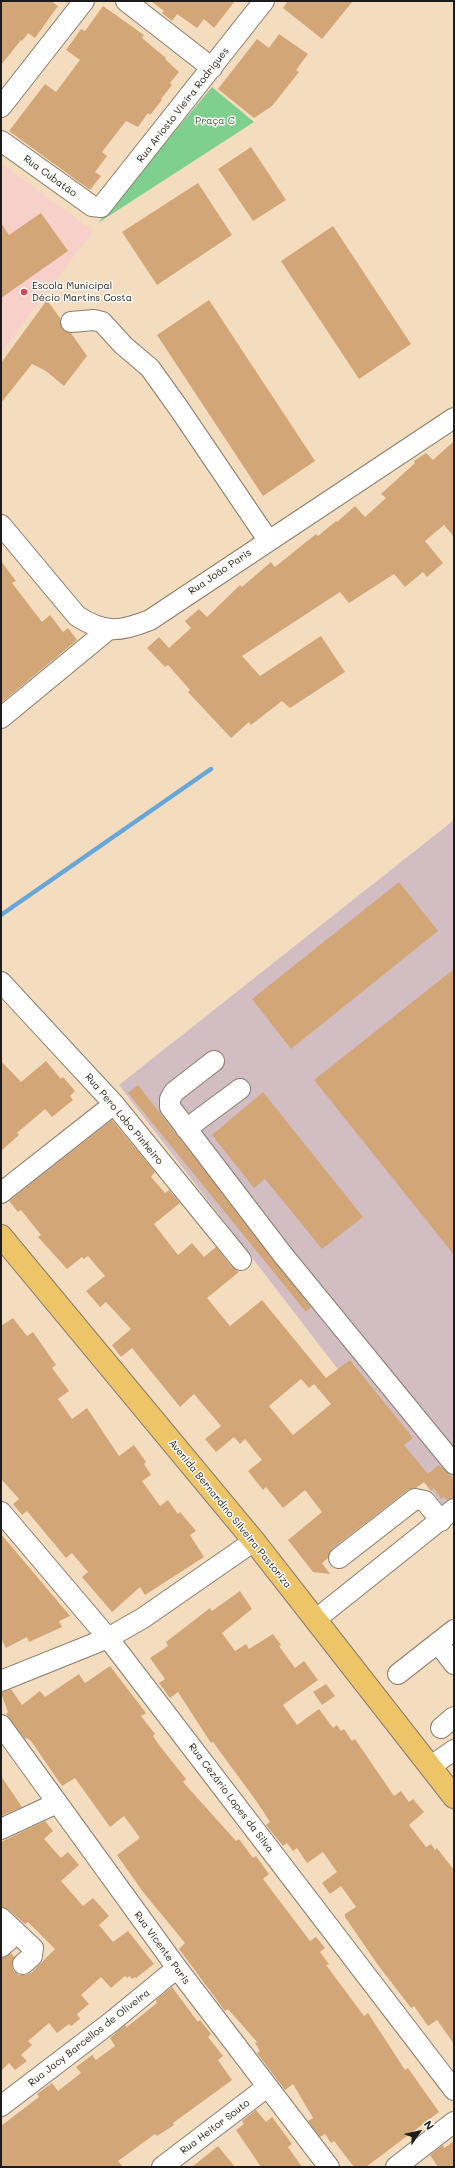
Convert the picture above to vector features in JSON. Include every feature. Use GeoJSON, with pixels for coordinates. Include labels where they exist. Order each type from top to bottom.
{"type":"FeatureCollection","features":[{"type":"Feature","properties":{"kind":"main road","name":"Avenida Bernardino Silveira Pastoriza"},"geometry":{"type":"LineString","coordinates":[[1,1236],[254,1541],[454,1797]]}},
{"type":"Feature","properties":{"kind":"street"},"geometry":{"type":"LineString","coordinates":[[1,107],[84,1]]}},
{"type":"Feature","properties":{"kind":"street"},"geometry":{"type":"LineString","coordinates":[[126,1],[212,68]]}},
{"type":"Feature","properties":{"kind":"street","name":"Rua Ariosto Vieira Rodrigues"},"geometry":{"type":"LineString","coordinates":[[101,207],[264,1]]}},
{"type":"Feature","properties":{"kind":"street","name":"Rua Cubatão"},"geometry":{"type":"LineString","coordinates":[[1,141],[92,206],[101,207]]}},
{"type":"Feature","properties":{"kind":"street"},"geometry":{"type":"LineString","coordinates":[[71,322],[94,320],[102,322],[124,346],[150,368],[268,540]]}},
{"type":"Feature","properties":{"kind":"street","name":"Rua João Paris"},"geometry":{"type":"LineString","coordinates":[[1,525],[77,616],[93,626],[109,629],[130,628],[150,620],[268,540],[454,418]]}},
{"type":"Feature","properties":{"kind":"street"},"geometry":{"type":"LineString","coordinates":[[1,718],[109,629]]}},
{"type":"Feature","properties":{"kind":"street","name":"Rua Pero Lobo Pinheiro"},"geometry":{"type":"LineString","coordinates":[[1,982],[114,1104],[241,1260]]}},
{"type":"Feature","properties":{"kind":"street"},"geometry":{"type":"LineString","coordinates":[[214,1061],[174,1092],[170,1099],[170,1108],[284,1255],[454,1464]]}},
{"type":"Feature","properties":{"kind":"street"},"geometry":{"type":"LineString","coordinates":[[186,1129],[240,1089]]}},
{"type":"Feature","properties":{"kind":"street"},"geometry":{"type":"LineString","coordinates":[[1,1193],[114,1104]]}},
{"type":"Feature","properties":{"kind":"street"},"geometry":{"type":"LineString","coordinates":[[315,1620],[449,1517],[425,1501],[415,1500],[339,1558]]}},
{"type":"Feature","properties":{"kind":"street","name":"Rua Cezário Lopes da Silva"},"geometry":{"type":"LineString","coordinates":[[1,1512],[108,1638],[454,2090]]}},
{"type":"Feature","properties":{"kind":"street"},"geometry":{"type":"LineString","coordinates":[[1,1681],[108,1638],[143,1618],[254,1541]]}},
{"type":"Feature","properties":{"kind":"street"},"geometry":{"type":"LineString","coordinates":[[398,1674],[454,1630]]}},
{"type":"Feature","properties":{"kind":"street"},"geometry":{"type":"LineString","coordinates":[[438,1642],[454,1664]]}},
{"type":"Feature","properties":{"kind":"street","name":"Rua Vicente Paris"},"geometry":{"type":"LineString","coordinates":[[1,1725],[176,1968],[328,2167]]}},
{"type":"Feature","properties":{"kind":"street"},"geometry":{"type":"LineString","coordinates":[[431,1766],[454,1750]]}},
{"type":"Feature","properties":{"kind":"street"},"geometry":{"type":"LineString","coordinates":[[1,1829],[57,1804]]}},
{"type":"Feature","properties":{"kind":"street"},"geometry":{"type":"LineString","coordinates":[[1,1918],[16,1934],[33,1948],[34,1952],[23,1964]]}},
{"type":"Feature","properties":{"kind":"street"},"geometry":{"type":"LineString","coordinates":[[1,1947],[16,1934]]}},
{"type":"Feature","properties":{"kind":"street","name":"Rua Jacy Barcellos de Oliveira"},"geometry":{"type":"LineString","coordinates":[[1,2106],[110,2023],[176,1968]]}},
{"type":"Feature","properties":{"kind":"street","name":"Rua Heitor Souto"},"geometry":{"type":"LineString","coordinates":[[162,2167],[267,2087]]}},
{"type":"Feature","properties":{"kind":"street"},"geometry":{"type":"LineString","coordinates":[[396,2167],[454,2122]]}},
{"type":"Feature","properties":{"kind":"shaded area","name":"Escola Municipal Décio Martins Costa"},"geometry":{"type":"Polygon","coordinates":[[[1,163],[93,231],[1,353],[1,163]]]}},
{"type":"Feature","properties":{"kind":"shaded area"},"geometry":{"type":"Polygon","coordinates":[[[454,820],[454,1520],[119,1085],[454,820]]]}},
{"type":"Feature","properties":{"kind":"green space","name":"Praça C"},"geometry":{"type":"Polygon","coordinates":[[[212,87],[254,122],[98,223],[212,87]]]}},
{"type":"Feature","properties":{"kind":"building"},"geometry":{"type":"Polygon","coordinates":[[[1,1],[51,1],[58,6],[35,38],[28,33],[1,65],[1,1]]]}},
{"type":"Feature","properties":{"kind":"building"},"geometry":{"type":"Polygon","coordinates":[[[151,1],[235,1],[214,28],[204,19],[197,28],[177,14],[172,21],[162,13],[164,11],[151,1]]]}},
{"type":"Feature","properties":{"kind":"building"},"geometry":{"type":"Polygon","coordinates":[[[288,1],[353,1],[322,39],[283,8],[288,1]]]}},
{"type":"Feature","properties":{"kind":"building"},"geometry":{"type":"Polygon","coordinates":[[[103,6],[144,35],[142,38],[166,58],[165,59],[179,72],[170,83],[172,85],[161,99],[162,100],[150,115],[148,113],[138,127],[126,121],[102,152],[107,156],[95,172],[101,176],[90,190],[9,131],[45,84],[56,92],[80,60],[66,50],[81,29],[85,31],[103,6]]]}},
{"type":"Feature","properties":{"kind":"building"},"geometry":{"type":"Polygon","coordinates":[[[279,34],[308,54],[296,70],[299,72],[272,106],[254,118],[218,89],[257,39],[269,48],[279,34]]]}},
{"type":"Feature","properties":{"kind":"building"},"geometry":{"type":"Polygon","coordinates":[[[251,147],[286,200],[253,221],[218,169],[251,147]]]}},
{"type":"Feature","properties":{"kind":"building"},"geometry":{"type":"Polygon","coordinates":[[[198,183],[232,235],[157,285],[122,232],[198,183]]]}},
{"type":"Feature","properties":{"kind":"building"},"geometry":{"type":"Polygon","coordinates":[[[41,213],[68,251],[1,298],[1,223],[9,235],[41,213]]]}},
{"type":"Feature","properties":{"kind":"building"},"geometry":{"type":"Polygon","coordinates":[[[333,226],[411,344],[359,379],[281,261],[333,226]]]}},
{"type":"Feature","properties":{"kind":"building"},"geometry":{"type":"Polygon","coordinates":[[[47,300],[60,318],[62,329],[71,333],[87,356],[64,386],[46,371],[32,364],[1,403],[1,363],[47,300]]]}},
{"type":"Feature","properties":{"kind":"building"},"geometry":{"type":"Polygon","coordinates":[[[209,300],[315,461],[263,496],[157,335],[209,300]]]}},
{"type":"Feature","properties":{"kind":"building"},"geometry":{"type":"Polygon","coordinates":[[[454,441],[454,537],[444,525],[425,541],[443,563],[427,577],[423,572],[405,587],[394,574],[349,603],[340,592],[242,656],[260,676],[321,636],[345,672],[290,708],[282,701],[251,725],[249,722],[231,738],[188,692],[190,690],[168,665],[165,667],[147,648],[159,637],[169,648],[191,628],[185,621],[199,609],[207,617],[240,585],[242,587],[271,562],[275,567],[316,534],[318,536],[336,521],[337,522],[355,506],[365,517],[386,498],[381,494],[415,463],[414,461],[426,453],[433,460],[454,441]]]}},
{"type":"Feature","properties":{"kind":"building"},"geometry":{"type":"Polygon","coordinates":[[[1,561],[16,581],[12,583],[42,622],[50,615],[63,632],[68,628],[77,640],[1,703],[1,561]]]}},
{"type":"Feature","properties":{"kind":"building"},"geometry":{"type":"Polygon","coordinates":[[[399,882],[438,931],[291,1049],[252,999],[399,882]]]}},
{"type":"Feature","properties":{"kind":"building"},"geometry":{"type":"Polygon","coordinates":[[[454,969],[454,1255],[314,1080],[454,969]]]}},
{"type":"Feature","properties":{"kind":"building"},"geometry":{"type":"Polygon","coordinates":[[[1,1061],[21,1082],[46,1061],[61,1079],[63,1077],[75,1091],[70,1096],[73,1100],[52,1117],[45,1109],[17,1133],[19,1135],[1,1151],[1,1061]]]}},
{"type":"Feature","properties":{"kind":"building"},"geometry":{"type":"Polygon","coordinates":[[[138,1085],[311,1307],[306,1312],[128,1093],[138,1085]]]}},
{"type":"Feature","properties":{"kind":"building"},"geometry":{"type":"Polygon","coordinates":[[[263,1092],[363,1217],[322,1249],[265,1179],[254,1188],[212,1135],[263,1092]]]}},
{"type":"Feature","properties":{"kind":"building"},"geometry":{"type":"Polygon","coordinates":[[[112,1120],[155,1172],[151,1177],[165,1193],[169,1190],[180,1203],[154,1224],[178,1255],[192,1243],[204,1257],[216,1247],[232,1267],[239,1272],[207,1298],[230,1326],[262,1300],[326,1378],[350,1360],[413,1438],[404,1445],[428,1474],[439,1465],[454,1479],[454,1498],[447,1500],[444,1497],[441,1499],[434,1488],[431,1491],[424,1482],[416,1488],[408,1490],[332,1549],[328,1558],[322,1563],[330,1574],[313,1572],[288,1540],[322,1512],[305,1490],[283,1508],[266,1487],[263,1490],[248,1471],[262,1460],[245,1439],[240,1444],[234,1437],[216,1452],[205,1439],[221,1426],[194,1394],[180,1407],[132,1348],[121,1357],[112,1345],[131,1329],[106,1302],[100,1307],[86,1291],[105,1276],[88,1256],[84,1259],[82,1257],[67,1269],[38,1237],[41,1235],[21,1210],[18,1212],[9,1201],[112,1120]],[[301,1379],[269,1406],[293,1435],[331,1404],[314,1384],[309,1388],[301,1379]]]}},
{"type":"Feature","properties":{"kind":"building"},"geometry":{"type":"Polygon","coordinates":[[[13,1318],[27,1336],[33,1332],[56,1365],[52,1368],[69,1391],[58,1399],[72,1419],[87,1408],[119,1456],[134,1445],[146,1462],[144,1464],[151,1475],[142,1481],[160,1506],[168,1500],[178,1514],[180,1512],[196,1531],[190,1535],[204,1557],[145,1595],[140,1587],[112,1612],[82,1577],[88,1572],[72,1553],[66,1558],[27,1511],[22,1515],[13,1504],[19,1499],[1,1479],[1,1326],[13,1318]]]}},
{"type":"Feature","properties":{"kind":"building"},"geometry":{"type":"Polygon","coordinates":[[[1,1534],[70,1616],[59,1621],[62,1627],[29,1642],[27,1637],[6,1648],[1,1638],[1,1534]]]}},
{"type":"Feature","properties":{"kind":"building"},"geometry":{"type":"Polygon","coordinates":[[[240,1591],[252,1609],[222,1633],[235,1651],[246,1644],[249,1649],[273,1634],[281,1645],[279,1646],[295,1668],[304,1661],[318,1680],[283,1705],[297,1725],[319,1709],[333,1728],[337,1725],[341,1731],[344,1729],[352,1741],[355,1739],[394,1796],[401,1791],[409,1802],[413,1799],[424,1812],[409,1825],[426,1847],[431,1844],[435,1850],[437,1848],[454,1870],[454,2044],[437,2020],[428,2026],[414,2006],[411,2008],[378,1965],[345,1917],[345,1914],[356,1907],[341,1886],[330,1894],[322,1883],[337,1872],[323,1852],[307,1863],[297,1848],[293,1851],[287,1843],[283,1846],[266,1825],[270,1822],[257,1802],[213,1742],[211,1743],[178,1692],[170,1698],[159,1683],[165,1679],[150,1658],[168,1646],[166,1642],[210,1608],[212,1611],[240,1591]]]}},
{"type":"Feature","properties":{"kind":"building"},"geometry":{"type":"Polygon","coordinates":[[[110,1666],[146,1713],[141,1716],[155,1734],[153,1736],[159,1745],[186,1779],[183,1782],[236,1841],[239,1839],[253,1858],[256,1856],[269,1874],[263,1879],[310,1941],[316,1937],[325,1948],[320,1952],[329,1964],[326,1965],[364,2016],[368,2013],[405,2070],[408,2068],[439,2112],[366,2167],[354,2167],[334,2141],[331,2143],[325,2134],[320,2137],[308,2121],[313,2118],[293,2084],[285,2090],[257,2053],[260,2051],[255,2043],[257,2042],[228,2009],[225,2011],[179,1949],[185,1943],[143,1892],[117,1855],[140,1838],[124,1816],[110,1827],[75,1778],[62,1786],[31,1741],[27,1738],[25,1739],[6,1714],[8,1712],[1,1693],[11,1689],[22,1705],[40,1691],[45,1697],[79,1674],[85,1683],[110,1666]]]}},
{"type":"Feature","properties":{"kind":"building"},"geometry":{"type":"Polygon","coordinates":[[[326,1684],[335,1696],[322,1705],[313,1692],[326,1684]]]}},
{"type":"Feature","properties":{"kind":"building"},"geometry":{"type":"Polygon","coordinates":[[[1,1776],[22,1807],[1,1816],[1,1776]]]}},
{"type":"Feature","properties":{"kind":"building"},"geometry":{"type":"Polygon","coordinates":[[[45,1821],[53,1831],[44,1839],[61,1858],[68,1852],[79,1865],[61,1881],[83,1906],[93,1898],[109,1916],[99,1925],[113,1942],[128,1931],[154,1964],[136,1978],[135,1977],[132,1979],[130,1976],[127,1978],[125,1976],[111,1988],[101,1977],[81,1995],[89,2004],[77,2014],[80,2019],[71,2026],[69,2024],[57,2033],[49,2023],[28,2041],[32,2045],[21,2055],[27,2061],[15,2070],[9,2063],[1,2071],[1,1958],[11,1953],[14,1957],[12,1966],[14,1971],[19,1975],[25,1975],[31,1973],[55,1949],[28,1922],[25,1924],[9,1910],[1,1907],[1,1842],[45,1821]]]}},
{"type":"Feature","properties":{"kind":"building"},"geometry":{"type":"Polygon","coordinates":[[[172,1987],[198,2022],[200,2020],[211,2034],[208,2037],[223,2056],[218,2060],[232,2080],[173,2123],[174,2125],[157,2136],[155,2134],[118,2161],[123,2167],[1,2167],[1,2126],[39,2097],[37,2094],[52,2083],[58,2091],[81,2073],[76,2067],[92,2055],[96,2060],[115,2046],[110,2038],[125,2025],[127,2027],[157,2003],[156,2000],[172,1987]]]}},
{"type":"Feature","properties":{"kind":"building"},"geometry":{"type":"Polygon","coordinates":[[[256,2110],[266,2122],[272,2117],[292,2144],[288,2147],[302,2167],[261,2167],[236,2130],[244,2124],[242,2121],[256,2110]]]}},
{"type":"Feature","properties":{"kind":"building"},"geometry":{"type":"Polygon","coordinates":[[[454,2141],[454,2167],[438,2167],[430,2155],[443,2145],[444,2148],[454,2141]]]}},
{"type":"Feature","properties":{"kind":"building"},"geometry":{"type":"Polygon","coordinates":[[[218,2146],[235,2167],[192,2167],[218,2146]]]}},
{"type":"Feature","properties":{"kind":"waterway"},"geometry":{"type":"LineString","coordinates":[[1,915],[211,769]]}},
{"type":"Feature","properties":{"kind":"place","name":"Escola Municipal Décio Martins Costa"},"geometry":{"type":"Point","coordinates":[24,292]}}]}
